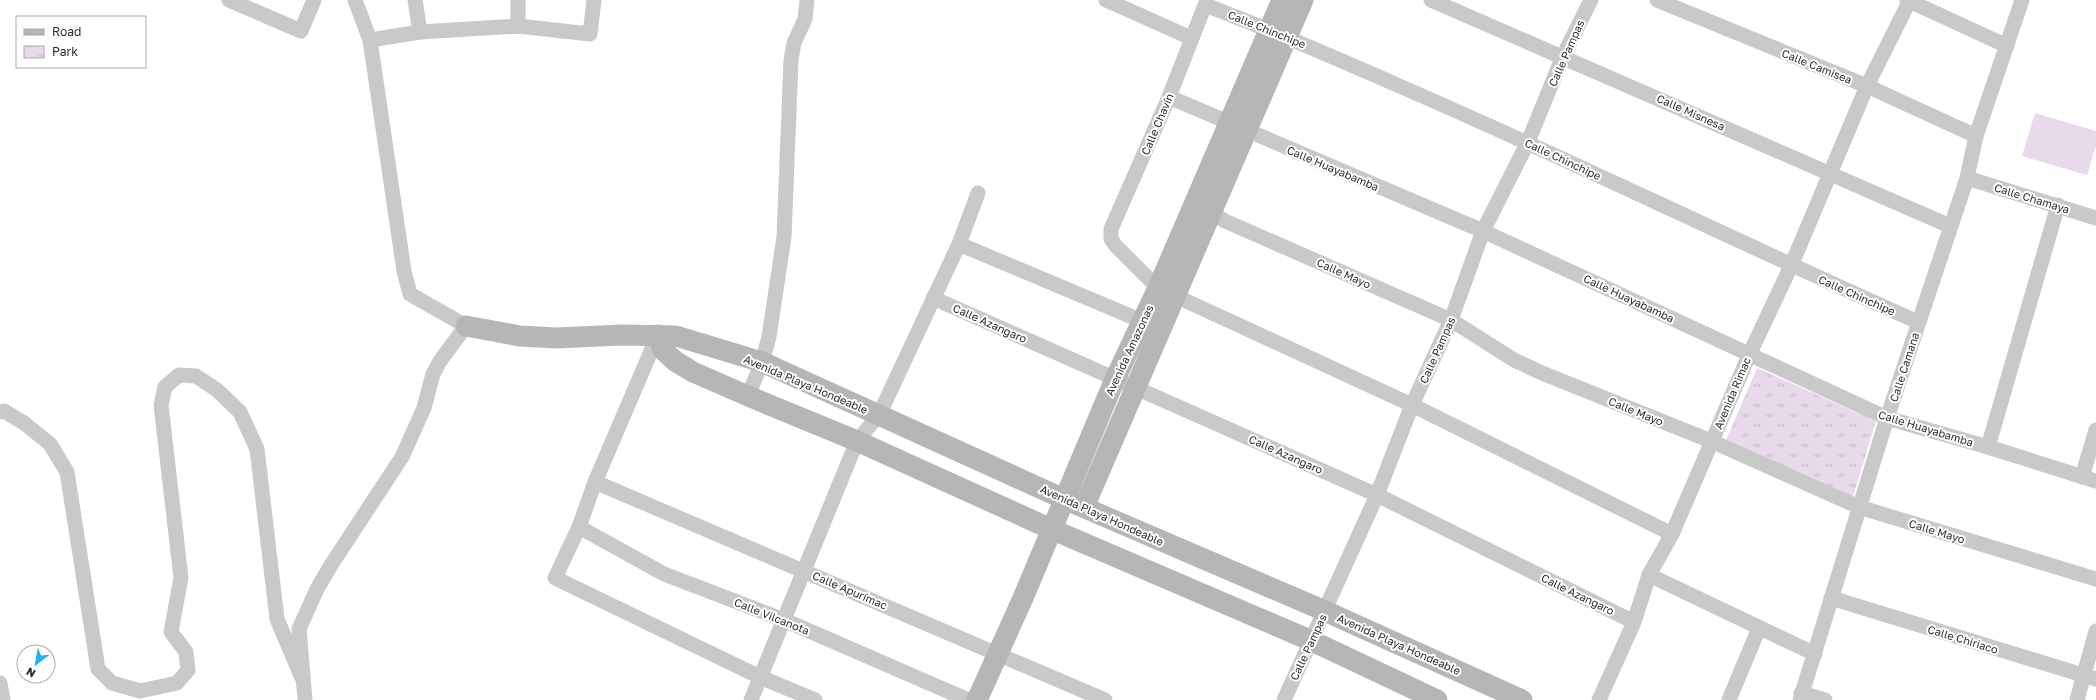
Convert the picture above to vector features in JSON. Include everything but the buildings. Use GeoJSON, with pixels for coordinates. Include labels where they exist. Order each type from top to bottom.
{"type":"FeatureCollection","features":[{"type":"Feature","properties":{"kind":"street"},"geometry":{"type":"LineString","coordinates":[[229,0],[301,31],[314,0]]}},
{"type":"Feature","properties":{"kind":"street"},"geometry":{"type":"LineString","coordinates":[[305,700],[299,630],[317,589],[402,457],[424,408],[433,374],[440,361],[466,326],[410,294],[404,271],[370,40],[355,0]]}},
{"type":"Feature","properties":{"kind":"street"},"geometry":{"type":"LineString","coordinates":[[415,0],[420,32]]}},
{"type":"Feature","properties":{"kind":"street"},"geometry":{"type":"LineString","coordinates":[[518,0],[518,26]]}},
{"type":"Feature","properties":{"kind":"street"},"geometry":{"type":"LineString","coordinates":[[370,40],[420,32],[518,26],[590,34],[594,0]]}},
{"type":"Feature","properties":{"kind":"street"},"geometry":{"type":"LineString","coordinates":[[748,396],[762,362],[769,337],[784,236],[791,60],[794,43],[805,19],[807,0]]}},
{"type":"Feature","properties":{"kind":"street"},"geometry":{"type":"LineString","coordinates":[[1106,0],[1191,38]]}},
{"type":"Feature","properties":{"kind":"street","name":"Avenida Amazonas"},"geometry":{"type":"LineString","coordinates":[[1278,33],[1282,0]]}},
{"type":"Feature","properties":{"kind":"street","name":"Avenida Amazonas"},"geometry":{"type":"LineString","coordinates":[[1084,507],[1135,388],[1166,292],[1202,208],[1278,33],[1303,0]]}},
{"type":"Feature","properties":{"kind":"street","name":"Calle Misnesa"},"geometry":{"type":"LineString","coordinates":[[1431,0],[1563,56],[1950,226]]}},
{"type":"Feature","properties":{"kind":"street","name":"Calle Pampas"},"geometry":{"type":"LineString","coordinates":[[1284,700],[1377,495],[1412,405],[1451,320],[1483,231],[1528,142],[1563,56],[1591,0]]}},
{"type":"Feature","properties":{"kind":"street","name":"Calle Camisea"},"geometry":{"type":"LineString","coordinates":[[1657,0],[1867,86],[1976,136]]}},
{"type":"Feature","properties":{"kind":"street"},"geometry":{"type":"LineString","coordinates":[[1909,0],[2007,46]]}},
{"type":"Feature","properties":{"kind":"street","name":"Avenida Rimac"},"geometry":{"type":"LineString","coordinates":[[1599,700],[1634,622],[1649,575],[1672,534],[1750,353],[1791,266],[1867,86],[1909,0]]}},
{"type":"Feature","properties":{"kind":"street","name":"Calle Camana"},"geometry":{"type":"LineString","coordinates":[[1801,697],[1887,418],[1967,178],[1976,136],[2022,0]]}},
{"type":"Feature","properties":{"kind":"street","name":"Calle Chavín"},"geometry":{"type":"LineString","coordinates":[[1166,292],[1116,246],[1111,239],[1111,229],[1169,97],[1206,3]]}},
{"type":"Feature","properties":{"kind":"street","name":"Calle Chinchipe"},"geometry":{"type":"LineString","coordinates":[[1206,3],[1528,142],[1791,266],[1918,322]]}},
{"type":"Feature","properties":{"kind":"street","name":"Calle Huayabamba"},"geometry":{"type":"LineString","coordinates":[[1169,97],[1483,231],[1750,353],[1887,418],[1988,447],[2096,481]]}},
{"type":"Feature","properties":{"kind":"street","name":"Calle Chamaya"},"geometry":{"type":"LineString","coordinates":[[1967,178],[2096,218]]}},
{"type":"Feature","properties":{"kind":"street"},"geometry":{"type":"LineString","coordinates":[[751,700],[857,441],[879,415],[959,244],[978,194]]}},
{"type":"Feature","properties":{"kind":"street"},"geometry":{"type":"LineString","coordinates":[[1988,447],[2058,205]]}},
{"type":"Feature","properties":{"kind":"street","name":"Calle Mayo"},"geometry":{"type":"LineString","coordinates":[[1202,208],[1225,220],[1451,320],[1514,360],[1711,441],[1859,507],[2096,579]]}},
{"type":"Feature","properties":{"kind":"street"},"geometry":{"type":"LineString","coordinates":[[959,244],[1142,320]]}},
{"type":"Feature","properties":{"kind":"street"},"geometry":{"type":"LineString","coordinates":[[1166,292],[1412,405],[1672,534]]}},
{"type":"Feature","properties":{"kind":"street","name":"Avenida Amazonas"},"geometry":{"type":"LineString","coordinates":[[978,700],[1115,379],[1142,320],[1166,292]]}},
{"type":"Feature","properties":{"kind":"street","name":"Calle Azangaro"},"geometry":{"type":"LineString","coordinates":[[933,298],[1377,495],[1634,622]]}},
{"type":"Feature","properties":{"kind":"street","name":"Avenida Playa Hondeable"},"geometry":{"type":"LineString","coordinates":[[466,326],[520,336],[549,338],[658,335],[697,341],[762,362],[1064,499],[1325,611],[1522,700]]}},
{"type":"Feature","properties":{"kind":"street"},"geometry":{"type":"LineString","coordinates":[[658,335],[663,350],[675,361],[693,372],[857,441],[1051,529],[1312,641],[1437,700]]}},
{"type":"Feature","properties":{"kind":"street"},"geometry":{"type":"LineString","coordinates":[[658,335],[595,482],[579,528],[555,578],[760,677],[815,700]]}},
{"type":"Feature","properties":{"kind":"street"},"geometry":{"type":"LineString","coordinates":[[0,412],[4,411],[24,423],[50,444],[67,472],[98,669],[112,683],[140,691],[177,683],[188,670],[186,652],[171,632],[181,578],[161,405],[165,387],[179,376],[196,376],[217,390],[240,412],[257,449],[277,619],[302,678]]}},
{"type":"Feature","properties":{"kind":"street"},"geometry":{"type":"LineString","coordinates":[[2082,477],[2096,430]]}},
{"type":"Feature","properties":{"kind":"street","name":"Calle Apurímac"},"geometry":{"type":"LineString","coordinates":[[595,482],[1105,700]]}},
{"type":"Feature","properties":{"kind":"street","name":"Calle Vilcanota"},"geometry":{"type":"LineString","coordinates":[[579,528],[664,574],[784,620],[968,700]]}},
{"type":"Feature","properties":{"kind":"street"},"geometry":{"type":"LineString","coordinates":[[1649,575],[1814,654]]}},
{"type":"Feature","properties":{"kind":"street","name":"Calle Chiriaco"},"geometry":{"type":"LineString","coordinates":[[1831,598],[2090,677]]}},
{"type":"Feature","properties":{"kind":"street"},"geometry":{"type":"LineString","coordinates":[[1729,700],[1759,628]]}},
{"type":"Feature","properties":{"kind":"street"},"geometry":{"type":"LineString","coordinates":[[2077,700],[2090,677],[2096,631]]}},
{"type":"Feature","properties":{"kind":"street"},"geometry":{"type":"LineString","coordinates":[[0,683],[3,700]]}},
{"type":"Feature","properties":{"kind":"street"},"geometry":{"type":"LineString","coordinates":[[1801,697],[1825,700]]}},
{"type":"Feature","properties":{"kind":"green space"},"geometry":{"type":"Polygon","coordinates":[[[2035,113],[2096,131],[2096,146],[2087,175],[2022,156],[2035,113]]]}},
{"type":"Feature","properties":{"kind":"green space"},"geometry":{"type":"Polygon","coordinates":[[[1757,368],[1876,421],[1852,500],[1726,440],[1757,368]]]}}]}
